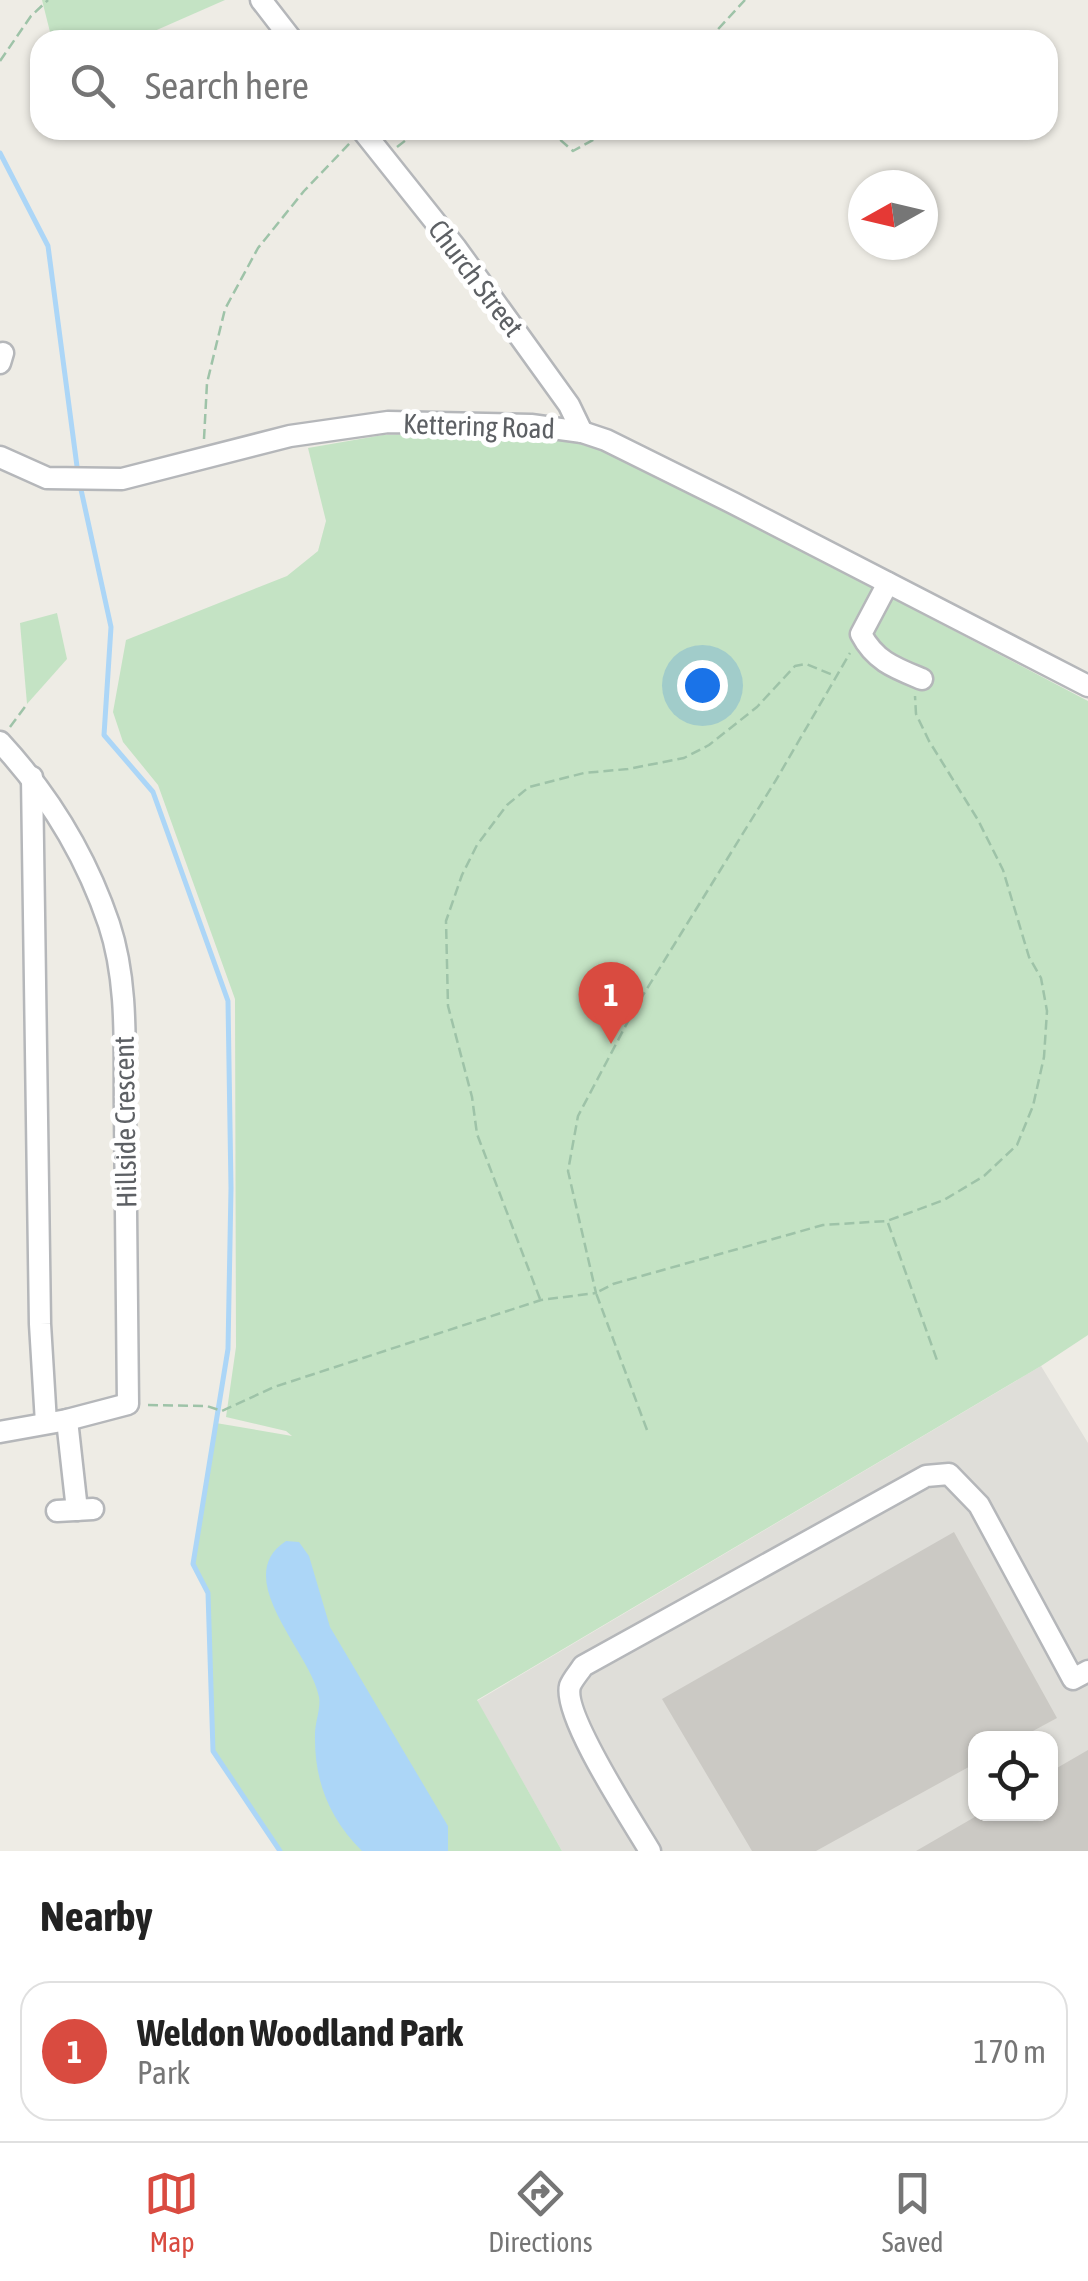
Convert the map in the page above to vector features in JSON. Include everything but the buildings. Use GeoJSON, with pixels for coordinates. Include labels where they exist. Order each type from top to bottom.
{"type":"FeatureCollection","features":[{"type":"Feature","properties":{"kind":"street"},"geometry":{"type":"LineString","coordinates":[[261,0],[284,30]]}},
{"type":"Feature","properties":{"kind":"street","name":"Church Street"},"geometry":{"type":"LineString","coordinates":[[370,140],[513,326],[569,405],[582,432]]}},
{"type":"Feature","properties":{"kind":"street","name":"Kettering Road"},"geometry":{"type":"LineString","coordinates":[[0,457],[46,478],[122,479],[290,436],[388,422],[531,425],[582,432],[606,440],[1088,686]]}},
{"type":"Feature","properties":{"kind":"street"},"geometry":{"type":"LineString","coordinates":[[888,583],[861,634],[870,652],[885,664],[922,679]]}},
{"type":"Feature","properties":{"kind":"street","name":"Hillside Crescent"},"geometry":{"type":"LineString","coordinates":[[4,735],[82,858],[110,928],[123,1001],[128,1404]]}},
{"type":"Feature","properties":{"kind":"street"},"geometry":{"type":"LineString","coordinates":[[32,777],[40,1324],[76,1510]]}},
{"type":"Feature","properties":{"kind":"street"},"geometry":{"type":"LineString","coordinates":[[0,1432],[128,1404]]}},
{"type":"Feature","properties":{"kind":"street"},"geometry":{"type":"LineString","coordinates":[[650,1851],[596,1758],[571,1703],[570,1686],[583,1666],[926,1476],[950,1474],[979,1505],[1073,1679],[1088,1671]]}},
{"type":"Feature","properties":{"kind":"path"},"geometry":{"type":"LineString","coordinates":[[0,61],[30,16],[48,0]]}},
{"type":"Feature","properties":{"kind":"path"},"geometry":{"type":"LineString","coordinates":[[717,30],[745,0]]}},
{"type":"Feature","properties":{"kind":"path"},"geometry":{"type":"LineString","coordinates":[[208,456],[203,435],[207,383],[225,308],[258,248],[352,140]]}},
{"type":"Feature","properties":{"kind":"path"},"geometry":{"type":"LineString","coordinates":[[384,158],[406,140]]}},
{"type":"Feature","properties":{"kind":"path"},"geometry":{"type":"LineString","coordinates":[[560,140],[573,151],[593,140]]}},
{"type":"Feature","properties":{"kind":"path"},"geometry":{"type":"LineString","coordinates":[[647,1430],[596,1293],[568,1171],[578,1116],[635,1008],[861,634]]}},
{"type":"Feature","properties":{"kind":"path"},"geometry":{"type":"LineString","coordinates":[[541,1300],[477,1134],[472,1097],[448,1006],[446,920],[462,875],[477,845],[507,805],[529,787],[584,773],[684,758],[708,745],[757,707],[794,666],[806,664],[836,676]]}},
{"type":"Feature","properties":{"kind":"path"},"geometry":{"type":"LineString","coordinates":[[128,1404],[207,1406],[222,1411],[274,1387],[541,1300],[596,1293],[613,1284],[823,1226],[887,1221],[944,1200],[984,1176],[1017,1146],[1044,1057],[1046,1012],[1040,978],[1028,957],[1002,870],[916,714],[915,693],[922,679]]}},
{"type":"Feature","properties":{"kind":"path"},"geometry":{"type":"LineString","coordinates":[[4,735],[27,704]]}},
{"type":"Feature","properties":{"kind":"path"},"geometry":{"type":"LineString","coordinates":[[887,1221],[938,1362]]}},
{"type":"Feature","properties":{"kind":"shaded area"},"geometry":{"type":"Polygon","coordinates":[[[1041,1366],[1088,1443],[1088,1851],[562,1851],[477,1701],[1041,1366]]]}},
{"type":"Feature","properties":{"kind":"green space"},"geometry":{"type":"Polygon","coordinates":[[[42,0],[225,0],[157,30],[50,30],[42,0]]]}},
{"type":"Feature","properties":{"kind":"green space"},"geometry":{"type":"Polygon","coordinates":[[[459,432],[555,437],[604,451],[1088,701],[1088,1335],[477,1700],[562,1851],[280,1851],[213,1751],[208,1593],[193,1564],[216,1423],[292,1436],[286,1431],[226,1417],[236,1347],[235,999],[158,785],[123,742],[113,712],[126,640],[287,576],[318,551],[326,521],[308,448],[383,435],[459,432]]]}},
{"type":"Feature","properties":{"kind":"green space"},"geometry":{"type":"Polygon","coordinates":[[[57,613],[67,659],[27,704],[20,623],[57,613]]]}},
{"type":"Feature","properties":{"kind":"water"},"geometry":{"type":"Polygon","coordinates":[[[286,1541],[299,1542],[309,1556],[330,1627],[448,1826],[448,1851],[362,1851],[332,1812],[315,1751],[319,1697],[269,1595],[266,1575],[271,1556],[286,1541]]]}},
{"type":"Feature","properties":{"kind":"waterway"},"geometry":{"type":"LineString","coordinates":[[0,153],[48,246],[78,474]]}},
{"type":"Feature","properties":{"kind":"waterway"},"geometry":{"type":"LineString","coordinates":[[80,485],[111,627],[104,735],[153,792],[228,1001],[228,1349],[193,1564],[208,1593],[213,1751],[280,1851]]}},
{"type":"Feature","properties":{"kind":"place","name":"Weldon Woodland Park"},"geometry":{"type":"Point","coordinates":[611,1044]}}]}
